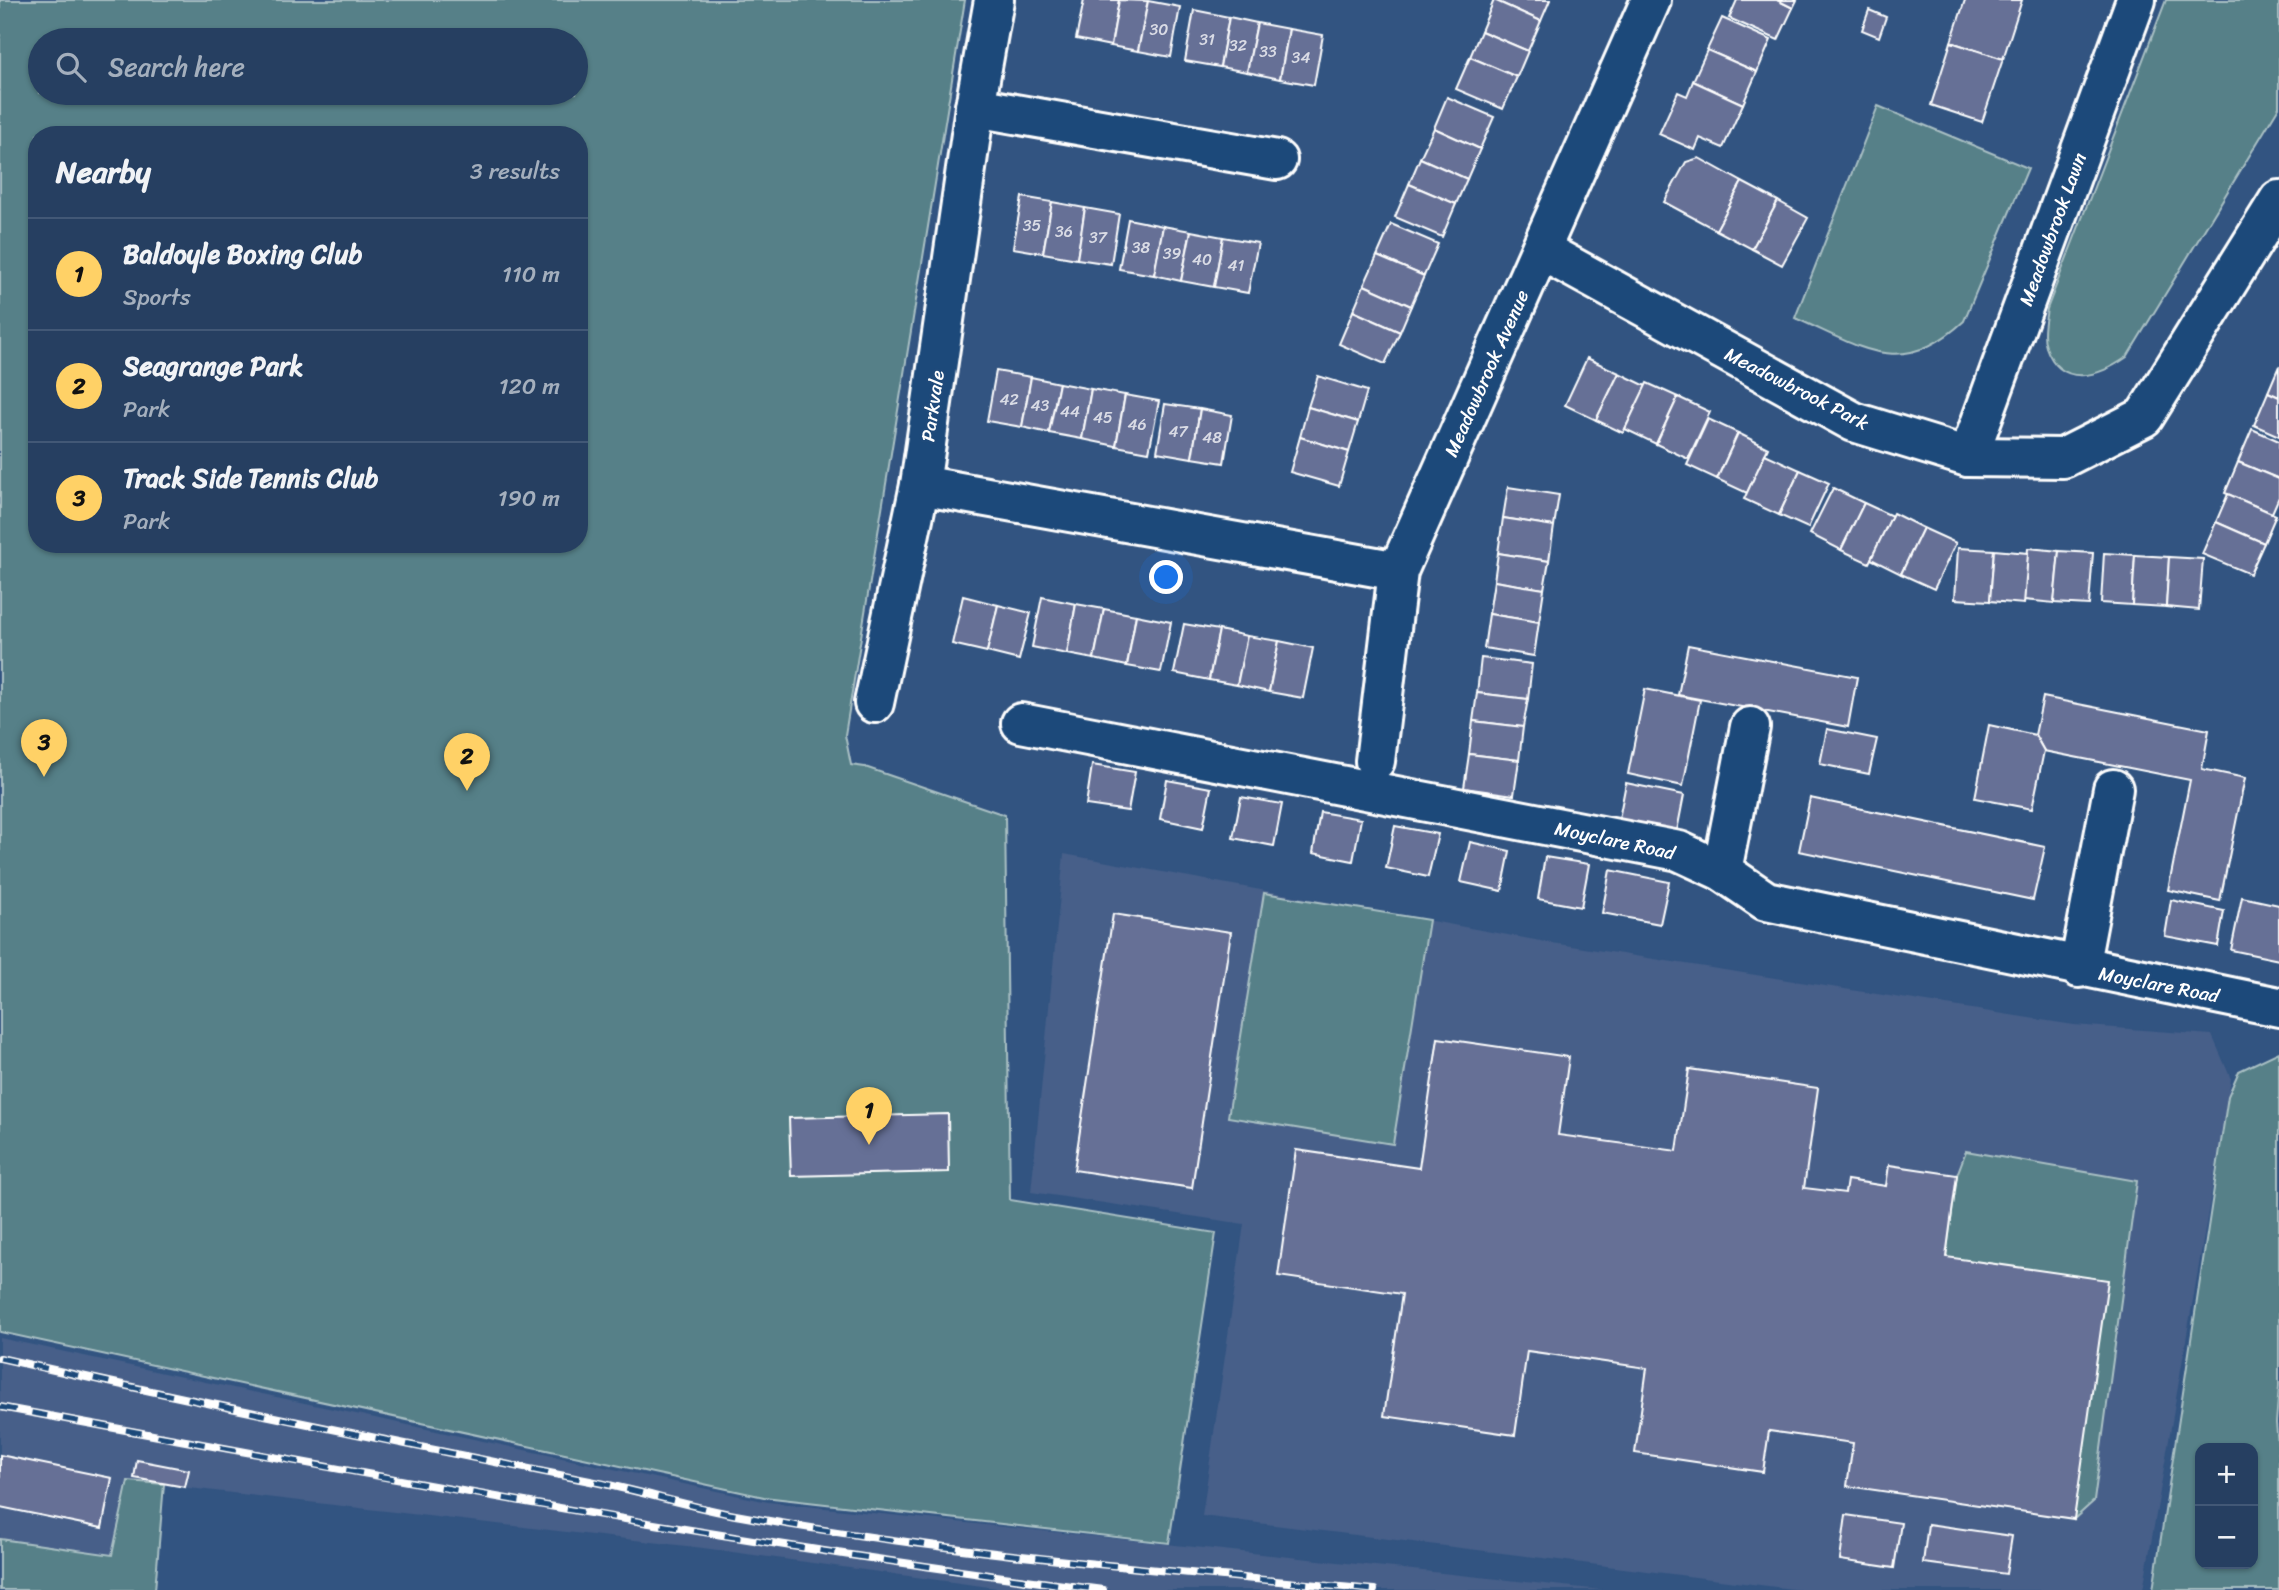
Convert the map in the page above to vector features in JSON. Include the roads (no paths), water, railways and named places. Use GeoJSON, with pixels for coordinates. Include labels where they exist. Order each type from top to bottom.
{"type":"FeatureCollection","features":[{"type":"Feature","properties":{"kind":"street","name":"Parkvale"},"geometry":{"type":"LineString","coordinates":[[874,703],[920,485],[975,107],[994,0]]}},
{"type":"Feature","properties":{"kind":"street","name":"Meadowbrook Avenue"},"geometry":{"type":"LineString","coordinates":[[1375,761],[1398,571],[1651,0]]}},
{"type":"Feature","properties":{"kind":"street","name":"Meadowbrook Lawn"},"geometry":{"type":"LineString","coordinates":[[1968,457],[2136,0]]}},
{"type":"Feature","properties":{"kind":"street"},"geometry":{"type":"LineString","coordinates":[[975,107],[1278,160]]}},
{"type":"Feature","properties":{"kind":"street","name":"Meadowbrook Park"},"geometry":{"type":"LineString","coordinates":[[1541,250],[1854,422],[1968,457],[2063,458],[2144,417],[2279,200]]}},
{"type":"Feature","properties":{"kind":"street"},"geometry":{"type":"LineString","coordinates":[[920,485],[1398,571]]}},
{"type":"Feature","properties":{"kind":"street","name":"Moyclare Road"},"geometry":{"type":"LineString","coordinates":[[1021,723],[1679,851],[1721,871],[1766,901],[2079,968],[2279,1007]]}},
{"type":"Feature","properties":{"kind":"street"},"geometry":{"type":"LineString","coordinates":[[1721,871],[1750,727]]}},
{"type":"Feature","properties":{"kind":"street"},"geometry":{"type":"LineString","coordinates":[[2079,968],[2113,789]]}},
{"type":"Feature","properties":{"kind":"railway"},"geometry":{"type":"LineString","coordinates":[[0,1358],[609,1485],[722,1512],[819,1529],[1056,1560],[1374,1590]]}},
{"type":"Feature","properties":{"kind":"railway"},"geometry":{"type":"LineString","coordinates":[[0,1407],[688,1530],[1103,1590]]}},
{"type":"Feature","properties":{"kind":"place","name":"Track Side Tennis Club"},"geometry":{"type":"Point","coordinates":[44,777]}},
{"type":"Feature","properties":{"kind":"place","name":"Seagrange Park"},"geometry":{"type":"Point","coordinates":[467,791]}},
{"type":"Feature","properties":{"kind":"place","name":"Baldoyle Boxing Club"},"geometry":{"type":"Point","coordinates":[869,1145]}}]}
